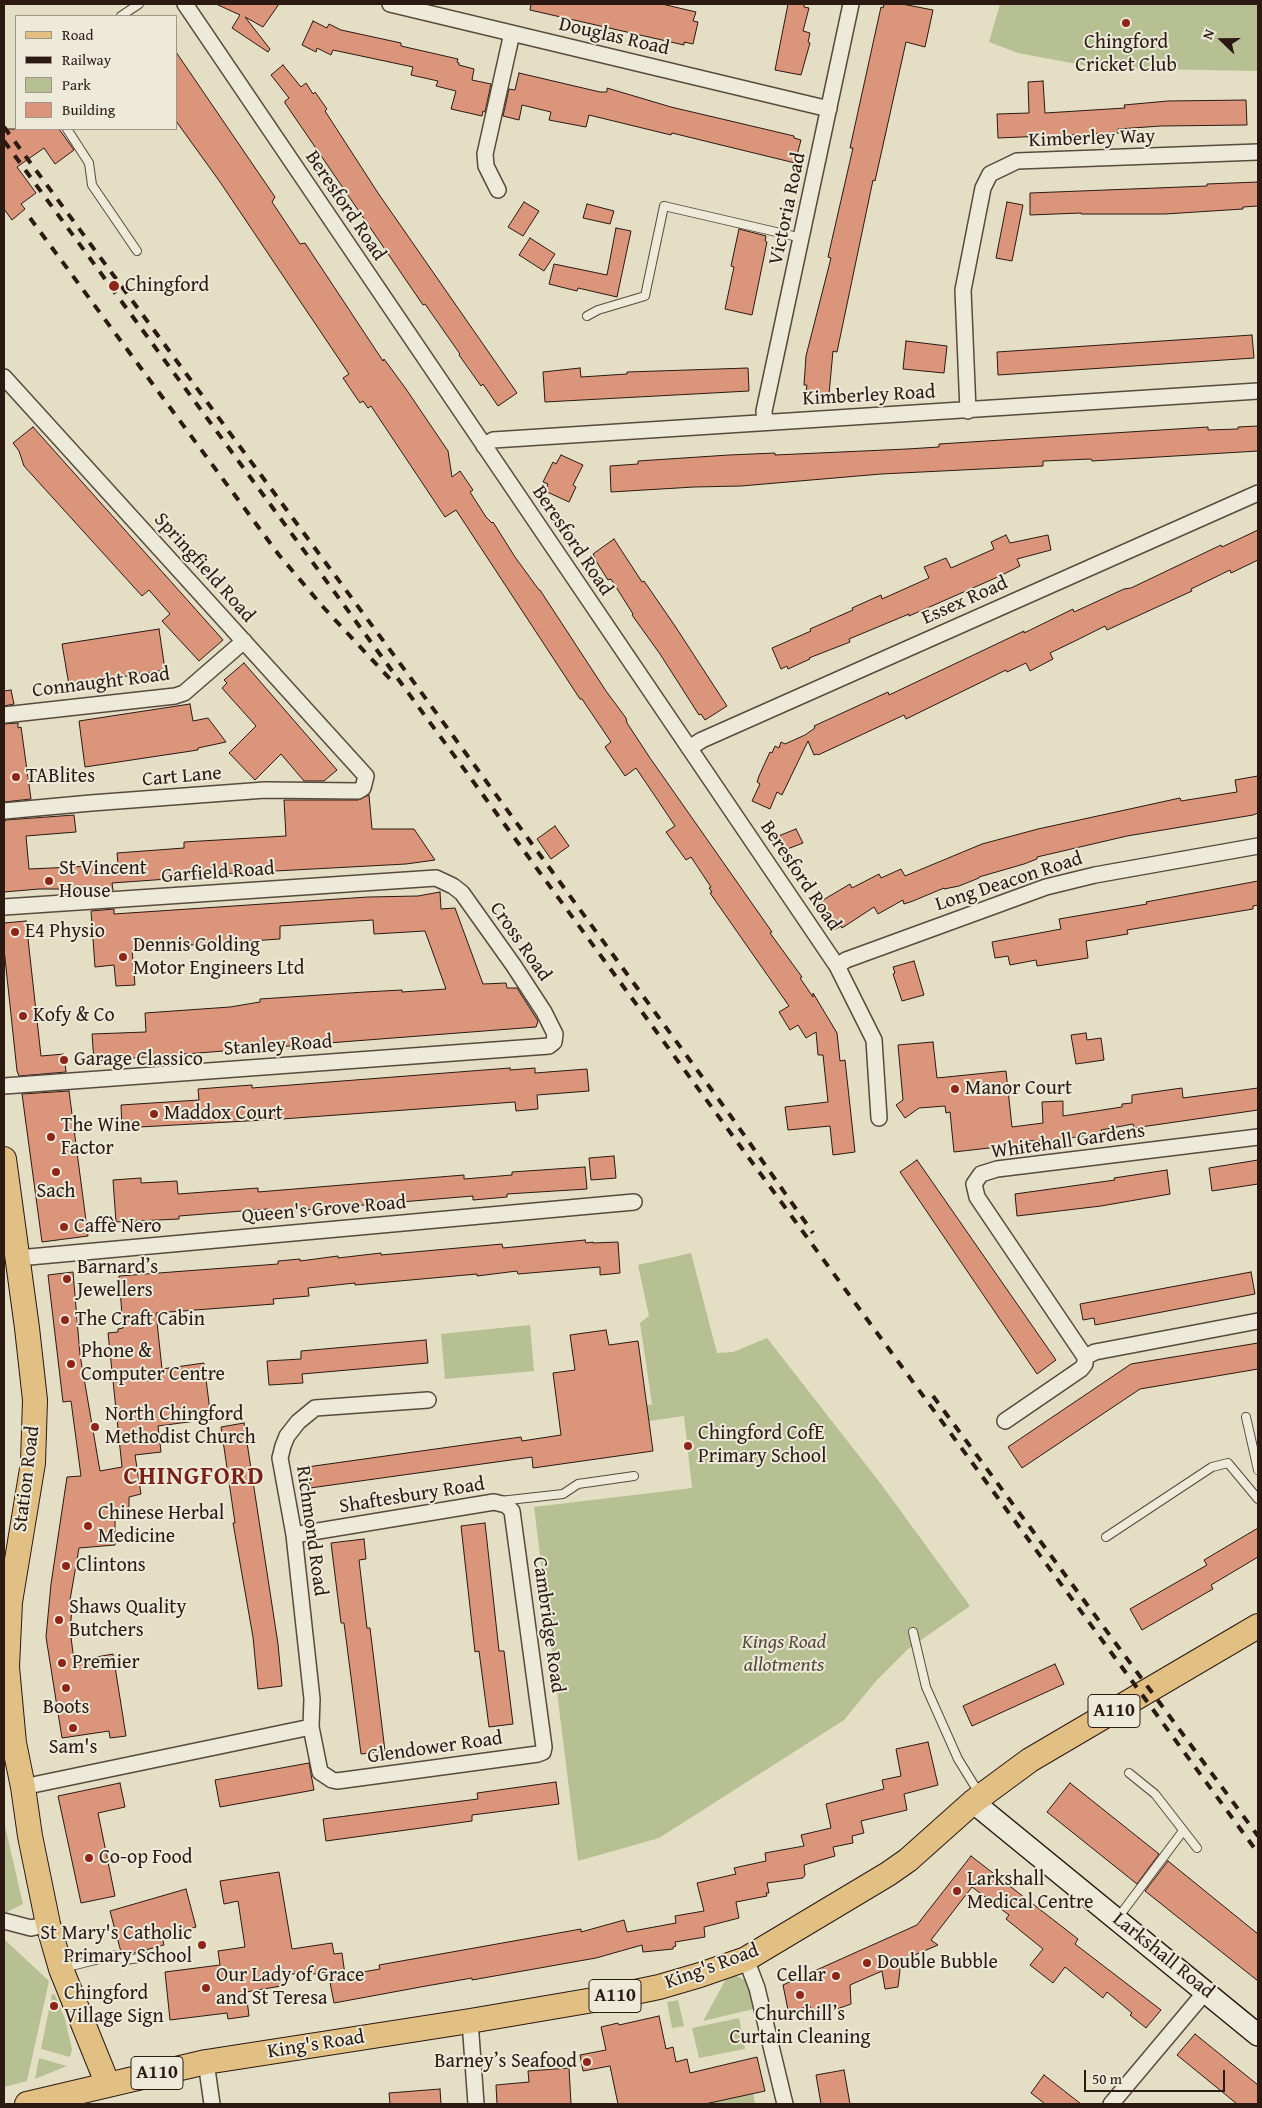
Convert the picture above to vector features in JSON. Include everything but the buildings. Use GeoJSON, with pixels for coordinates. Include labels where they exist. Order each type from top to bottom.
{"type":"FeatureCollection","features":[{"type":"Feature","properties":{"kind":"main road","name":"Station Road"},"geometry":{"type":"LineString","coordinates":[[4,1159],[8,1233],[18,1258],[34,1400],[35,1447],[28,1503],[7,1602],[8,1690],[14,1743],[48,1924],[62,1969],[108,2085]]}},
{"type":"Feature","properties":{"kind":"main road","name":"King's Road"},"geometry":{"type":"LineString","coordinates":[[108,2085],[206,2062],[470,2021],[659,1987],[700,1976],[746,1959],[888,1874],[915,1854],[977,1799],[1030,1760],[1258,1626]]}},
{"type":"Feature","properties":{"kind":"main road","name":"Larkshall Road"},"geometry":{"type":"LineString","coordinates":[[977,1799],[1258,2035]]}},
{"type":"Feature","properties":{"kind":"main road","name":"A110"},"geometry":{"type":"LineString","coordinates":[[27,2104],[108,2085]]}},
{"type":"Feature","properties":{"kind":"street","name":"Beresford Road"},"geometry":{"type":"LineString","coordinates":[[185,4],[837,966],[874,1040],[879,1118]]}},
{"type":"Feature","properties":{"kind":"street","name":"Douglas Road"},"geometry":{"type":"LineString","coordinates":[[390,4],[829,108]]}},
{"type":"Feature","properties":{"kind":"street","name":"Victoria Road"},"geometry":{"type":"LineString","coordinates":[[765,422],[764,411],[852,4]]}},
{"type":"Feature","properties":{"kind":"street"},"geometry":{"type":"LineString","coordinates":[[498,190],[486,166],[485,154],[512,33]]}},
{"type":"Feature","properties":{"kind":"street","name":"Kimberley Way"},"geometry":{"type":"LineString","coordinates":[[968,411],[963,290],[983,188],[990,174],[1017,161],[1258,152]]}},
{"type":"Feature","properties":{"kind":"street","name":"Springfield Road"},"geometry":{"type":"LineString","coordinates":[[4,377],[366,776],[363,788]]}},
{"type":"Feature","properties":{"kind":"street","name":"Kimberley Road"},"geometry":{"type":"LineString","coordinates":[[484,446],[493,440],[1258,391]]}},
{"type":"Feature","properties":{"kind":"street","name":"Essex Road"},"geometry":{"type":"LineString","coordinates":[[689,748],[702,740],[1258,493]]}},
{"type":"Feature","properties":{"kind":"street","name":"Connaught Road"},"geometry":{"type":"LineString","coordinates":[[4,715],[175,696],[184,693],[244,641]]}},
{"type":"Feature","properties":{"kind":"street","name":"Cart Lane"},"geometry":{"type":"LineString","coordinates":[[4,811],[264,790],[358,791],[363,788]]}},
{"type":"Feature","properties":{"kind":"street","name":"Long Deacon Road"},"geometry":{"type":"LineString","coordinates":[[837,966],[846,960],[1046,887],[1094,875],[1258,846]]}},
{"type":"Feature","properties":{"kind":"street","name":"Garfield Road"},"geometry":{"type":"LineString","coordinates":[[4,908],[436,878]]}},
{"type":"Feature","properties":{"kind":"street","name":"Cross Road"},"geometry":{"type":"LineString","coordinates":[[436,878],[453,886],[462,893],[544,1012],[555,1034],[554,1042]]}},
{"type":"Feature","properties":{"kind":"street","name":"Stanley Road"},"geometry":{"type":"LineString","coordinates":[[4,1086],[548,1046],[554,1042]]}},
{"type":"Feature","properties":{"kind":"street","name":"Whitehall Gardens"},"geometry":{"type":"LineString","coordinates":[[1085,1357],[977,1197],[974,1184],[981,1174],[996,1169],[1258,1137]]}},
{"type":"Feature","properties":{"kind":"street","name":"Queen's Grove Road"},"geometry":{"type":"LineString","coordinates":[[18,1258],[634,1202]]}},
{"type":"Feature","properties":{"kind":"street"},"geometry":{"type":"LineString","coordinates":[[1005,1421],[1081,1369],[1085,1364],[1085,1357],[1095,1352],[1258,1321]]}},
{"type":"Feature","properties":{"kind":"street","name":"Richmond Road"},"geometry":{"type":"LineString","coordinates":[[332,1780],[320,1772],[311,1727],[312,1699],[294,1535],[280,1458],[287,1436],[298,1422],[315,1408],[428,1400]]}},
{"type":"Feature","properties":{"kind":"street","name":"Shaftesbury Road"},"geometry":{"type":"LineString","coordinates":[[294,1535],[500,1503]]}},
{"type":"Feature","properties":{"kind":"street","name":"Cambridge Road"},"geometry":{"type":"LineString","coordinates":[[500,1503],[512,1511],[544,1746],[543,1752]]}},
{"type":"Feature","properties":{"kind":"street"},"geometry":{"type":"LineString","coordinates":[[23,1786],[311,1727]]}},
{"type":"Feature","properties":{"kind":"street","name":"Glendower Road"},"geometry":{"type":"LineString","coordinates":[[332,1780],[338,1781],[543,1752]]}},
{"type":"Feature","properties":{"kind":"street"},"geometry":{"type":"LineString","coordinates":[[4,1921],[31,1928],[48,1924]]}},
{"type":"Feature","properties":{"kind":"street"},"geometry":{"type":"LineString","coordinates":[[746,1959],[757,1988],[785,2104]]}},
{"type":"Feature","properties":{"kind":"street"},"geometry":{"type":"LineString","coordinates":[[1111,2104],[1206,1991]]}},
{"type":"Feature","properties":{"kind":"street"},"geometry":{"type":"LineString","coordinates":[[470,2021],[476,2104]]}},
{"type":"Feature","properties":{"kind":"street"},"geometry":{"type":"LineString","coordinates":[[206,2062],[212,2104]]}},
{"type":"Feature","properties":{"kind":"lane"},"geometry":{"type":"LineString","coordinates":[[122,15],[139,4]]}},
{"type":"Feature","properties":{"kind":"lane"},"geometry":{"type":"LineString","coordinates":[[68,130],[90,163],[92,184],[137,250]]}},
{"type":"Feature","properties":{"kind":"lane"},"geometry":{"type":"LineString","coordinates":[[586,316],[598,310],[644,296],[664,206],[802,238]]}},
{"type":"Feature","properties":{"kind":"lane"},"geometry":{"type":"LineString","coordinates":[[1246,1417],[1258,1470]]}},
{"type":"Feature","properties":{"kind":"lane"},"geometry":{"type":"LineString","coordinates":[[1106,1537],[1212,1467],[1228,1463],[1258,1499]]}},
{"type":"Feature","properties":{"kind":"lane"},"geometry":{"type":"LineString","coordinates":[[500,1503],[563,1494],[578,1484],[634,1476]]}},
{"type":"Feature","properties":{"kind":"lane"},"geometry":{"type":"LineString","coordinates":[[913,1632],[926,1687],[977,1799]]}},
{"type":"Feature","properties":{"kind":"lane"},"geometry":{"type":"LineString","coordinates":[[1129,1773],[1155,1794],[1197,1848]]}},
{"type":"Feature","properties":{"kind":"lane"},"geometry":{"type":"LineString","coordinates":[[1117,1918],[1183,1831]]}},
{"type":"Feature","properties":{"kind":"lane"},"geometry":{"type":"LineString","coordinates":[[62,1969],[116,1955],[125,1960],[154,1956]]}},
{"type":"Feature","properties":{"kind":"green space","name":"Chingford Cricket Club"},"geometry":{"type":"Polygon","coordinates":[[[1000,4],[1258,4],[1258,71],[1099,68],[1018,53],[989,42],[1000,4]]]}},
{"type":"Feature","properties":{"kind":"green space","name":"Kings Road allotments"},"geometry":{"type":"Polygon","coordinates":[[[691,1253],[717,1353],[733,1352],[767,1338],[881,1484],[970,1606],[908,1649],[877,1680],[844,1720],[659,1838],[578,1861],[534,1507],[692,1488],[684,1416],[649,1421],[646,1405],[655,1404],[652,1404],[640,1323],[649,1316],[638,1265],[691,1253]]]}},
{"type":"Feature","properties":{"kind":"green space"},"geometry":{"type":"Polygon","coordinates":[[[530,1325],[534,1371],[445,1379],[441,1334],[530,1325]]]}},
{"type":"Feature","properties":{"kind":"green space"},"geometry":{"type":"Polygon","coordinates":[[[4,1822],[23,1904],[7,1912],[4,1911],[4,1822]]]}},
{"type":"Feature","properties":{"kind":"green space"},"geometry":{"type":"Polygon","coordinates":[[[4,1939],[49,1981],[27,2081],[4,2087],[4,1939]]]}},
{"type":"Feature","properties":{"kind":"green space"},"geometry":{"type":"Polygon","coordinates":[[[737,1976],[747,1981],[758,2008],[703,2021],[726,1979],[737,1976]]]}},
{"type":"Feature","properties":{"kind":"green space"},"geometry":{"type":"Polygon","coordinates":[[[52,1994],[55,1995],[65,2019],[72,2049],[70,2057],[41,2049],[52,1994]]]}},
{"type":"Feature","properties":{"kind":"green space"},"geometry":{"type":"Polygon","coordinates":[[[678,2000],[684,2026],[672,2028],[667,2002],[678,2000]]]}},
{"type":"Feature","properties":{"kind":"green space"},"geometry":{"type":"Polygon","coordinates":[[[739,2018],[745,2049],[699,2058],[692,2028],[739,2018]]]}},
{"type":"Feature","properties":{"kind":"green space"},"geometry":{"type":"Polygon","coordinates":[[[39,2058],[67,2066],[35,2079],[39,2058]]]}},
{"type":"Feature","properties":{"kind":"green space"},"geometry":{"type":"Polygon","coordinates":[[[753,2093],[755,2104],[702,2104],[753,2093]]]}},
{"type":"Feature","properties":{"kind":"railway"},"geometry":{"type":"LineString","coordinates":[[4,127],[410,677],[730,1115],[813,1233]]}},
{"type":"Feature","properties":{"kind":"railway"},"geometry":{"type":"LineString","coordinates":[[4,141],[1258,1853]]}},
{"type":"Feature","properties":{"kind":"railway"},"geometry":{"type":"LineString","coordinates":[[30,218],[279,555],[324,608],[391,680]]}},
{"type":"Feature","properties":{"kind":"railway"},"geometry":{"type":"LineString","coordinates":[[933,1396],[1258,1836]]}},
{"type":"Feature","properties":{"kind":"place","name":"Chingford Cricket Club"},"geometry":{"type":"Point","coordinates":[1126,23]}},
{"type":"Feature","properties":{"kind":"place","name":"Chingford"},"geometry":{"type":"Point","coordinates":[114,286]}},
{"type":"Feature","properties":{"kind":"place","name":"TABlites"},"geometry":{"type":"Point","coordinates":[16,777]}},
{"type":"Feature","properties":{"kind":"place","name":"St Vincent House"},"geometry":{"type":"Point","coordinates":[49,881]}},
{"type":"Feature","properties":{"kind":"place","name":"E4 Physio"},"geometry":{"type":"Point","coordinates":[15,932]}},
{"type":"Feature","properties":{"kind":"place","name":"Dennis Golding Motor Engineers Ltd"},"geometry":{"type":"Point","coordinates":[123,957]}},
{"type":"Feature","properties":{"kind":"place","name":"Kofy & Co"},"geometry":{"type":"Point","coordinates":[23,1016]}},
{"type":"Feature","properties":{"kind":"place","name":"Garage Classico"},"geometry":{"type":"Point","coordinates":[64,1060]}},
{"type":"Feature","properties":{"kind":"place","name":"Manor Court"},"geometry":{"type":"Point","coordinates":[955,1089]}},
{"type":"Feature","properties":{"kind":"place","name":"Maddox Court"},"geometry":{"type":"Point","coordinates":[154,1114]}},
{"type":"Feature","properties":{"kind":"place","name":"The Wine Factor"},"geometry":{"type":"Point","coordinates":[51,1137]}},
{"type":"Feature","properties":{"kind":"place","name":"Sach"},"geometry":{"type":"Point","coordinates":[56,1172]}},
{"type":"Feature","properties":{"kind":"place","name":"Caffè Nero"},"geometry":{"type":"Point","coordinates":[64,1227]}},
{"type":"Feature","properties":{"kind":"place","name":"Barnard’s Jewellers"},"geometry":{"type":"Point","coordinates":[67,1279]}},
{"type":"Feature","properties":{"kind":"place","name":"The Craft Cabin"},"geometry":{"type":"Point","coordinates":[65,1320]}},
{"type":"Feature","properties":{"kind":"place","name":"Phone & Computer Centre"},"geometry":{"type":"Point","coordinates":[71,1364]}},
{"type":"Feature","properties":{"kind":"place","name":"North Chingford Methodist Church"},"geometry":{"type":"Point","coordinates":[95,1427]}},
{"type":"Feature","properties":{"kind":"place","name":"Chingford CofE Primary School"},"geometry":{"type":"Point","coordinates":[688,1446]}},
{"type":"Feature","properties":{"kind":"place","name":"Chinese Herbal Medicine"},"geometry":{"type":"Point","coordinates":[88,1526]}},
{"type":"Feature","properties":{"kind":"place","name":"Clintons"},"geometry":{"type":"Point","coordinates":[66,1566]}},
{"type":"Feature","properties":{"kind":"place","name":"Shaws Quality Butchers"},"geometry":{"type":"Point","coordinates":[59,1620]}},
{"type":"Feature","properties":{"kind":"place","name":"Premier"},"geometry":{"type":"Point","coordinates":[62,1663]}},
{"type":"Feature","properties":{"kind":"place","name":"Boots"},"geometry":{"type":"Point","coordinates":[66,1688]}},
{"type":"Feature","properties":{"kind":"place","name":"Sam's"},"geometry":{"type":"Point","coordinates":[73,1728]}},
{"type":"Feature","properties":{"kind":"place","name":"Co-op Food"},"geometry":{"type":"Point","coordinates":[89,1858]}},
{"type":"Feature","properties":{"kind":"place","name":"Larkshall Medical Centre"},"geometry":{"type":"Point","coordinates":[957,1891]}},
{"type":"Feature","properties":{"kind":"place","name":"St Mary's Catholic Primary School"},"geometry":{"type":"Point","coordinates":[202,1945]}},
{"type":"Feature","properties":{"kind":"place","name":"Double Bubble"},"geometry":{"type":"Point","coordinates":[867,1963]}},
{"type":"Feature","properties":{"kind":"place","name":"Cellar"},"geometry":{"type":"Point","coordinates":[836,1976]}},
{"type":"Feature","properties":{"kind":"place","name":"Our Lady of Grace and St Teresa"},"geometry":{"type":"Point","coordinates":[206,1988]}},
{"type":"Feature","properties":{"kind":"place","name":"Churchill’s Curtain Cleaning"},"geometry":{"type":"Point","coordinates":[800,1995]}},
{"type":"Feature","properties":{"kind":"place","name":"Chingford Village Sign"},"geometry":{"type":"Point","coordinates":[54,2006]}},
{"type":"Feature","properties":{"kind":"place","name":"Barney’s Seafood"},"geometry":{"type":"Point","coordinates":[587,2062]}},
{"type":"Feature","properties":{"kind":"district","name":"CHINGFORD"},"geometry":{"type":"Point","coordinates":[194,1478]}}]}
